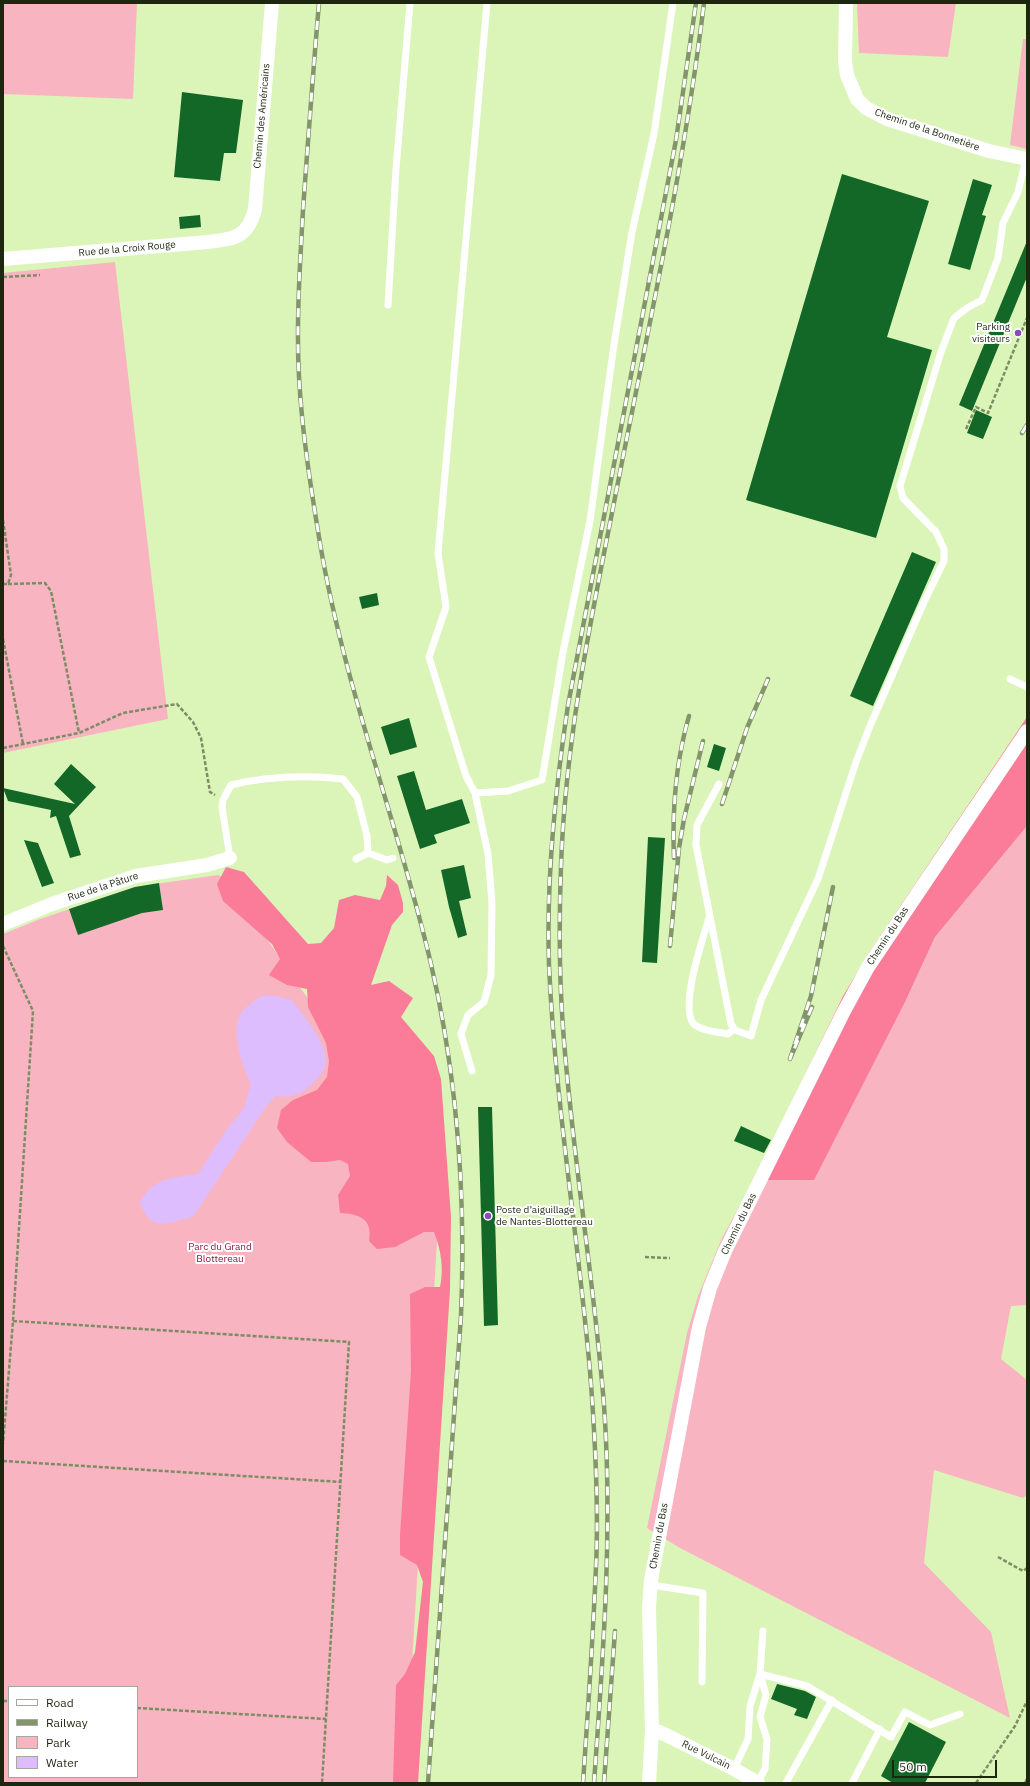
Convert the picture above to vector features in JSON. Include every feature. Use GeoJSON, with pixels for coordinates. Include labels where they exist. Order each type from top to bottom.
{"type":"FeatureCollection","features":[{"type":"Feature","properties":{"kind":"street","name":"Chemin des Américains"},"geometry":{"type":"LineString","coordinates":[[248,228],[255,208],[272,3]]}},
{"type":"Feature","properties":{"kind":"street","name":"Chemin de la Bonnetière"},"geometry":{"type":"LineString","coordinates":[[846,3],[845,61],[847,75],[857,99],[866,108],[887,119],[989,151],[1027,159]]}},
{"type":"Feature","properties":{"kind":"street","name":"Rue de la Croix Rouge"},"geometry":{"type":"LineString","coordinates":[[3,259],[208,242],[234,238],[248,228]]}},
{"type":"Feature","properties":{"kind":"street","name":"Chemin du Bas"},"geometry":{"type":"LineString","coordinates":[[650,1783],[652,1730],[649,1608],[651,1585],[656,1548],[699,1327],[710,1288],[725,1251],[844,1011],[868,967],[1027,731]]}},
{"type":"Feature","properties":{"kind":"street","name":"Rue de la Pâture"},"geometry":{"type":"LineString","coordinates":[[3,924],[52,904],[136,876],[207,865],[230,858]]}},
{"type":"Feature","properties":{"kind":"street","name":"Rue Vulcain"},"geometry":{"type":"LineString","coordinates":[[652,1730],[660,1732],[734,1769],[757,1783]]}},
{"type":"Feature","properties":{"kind":"lane"},"geometry":{"type":"LineString","coordinates":[[388,305],[396,169],[410,3]]}},
{"type":"Feature","properties":{"kind":"lane"},"geometry":{"type":"LineString","coordinates":[[472,1072],[461,1034],[468,1015],[484,1002],[491,975],[492,903],[488,854],[475,793],[466,776],[428,657],[446,607],[438,553],[487,3]]}},
{"type":"Feature","properties":{"kind":"lane"},"geometry":{"type":"LineString","coordinates":[[475,793],[508,790],[542,780],[563,652],[590,521],[613,351],[632,232],[654,134],[673,3]]}},
{"type":"Feature","properties":{"kind":"lane"},"geometry":{"type":"LineString","coordinates":[[719,784],[701,816],[696,836],[731,1024],[734,1029],[751,1036],[761,1000],[818,879],[864,740],[924,602],[944,561],[944,549],[936,532],[903,498],[900,486],[954,318],[967,308],[982,300],[998,258],[1003,223],[1018,192],[1027,159]]}},
{"type":"Feature","properties":{"kind":"lane"},"geometry":{"type":"LineString","coordinates":[[1010,679],[1027,687]]}},
{"type":"Feature","properties":{"kind":"lane"},"geometry":{"type":"LineString","coordinates":[[230,858],[222,800],[231,785],[259,778],[311,776],[343,779],[357,798],[367,836],[368,853]]}},
{"type":"Feature","properties":{"kind":"lane"},"geometry":{"type":"LineString","coordinates":[[356,859],[368,853],[387,860],[393,858]]}},
{"type":"Feature","properties":{"kind":"lane"},"geometry":{"type":"LineString","coordinates":[[710,917],[694,967],[690,1016],[694,1023],[699,1027],[728,1034],[734,1029]]}},
{"type":"Feature","properties":{"kind":"lane"},"geometry":{"type":"LineString","coordinates":[[651,1585],[703,1593],[702,1682]]}},
{"type":"Feature","properties":{"kind":"lane"},"geometry":{"type":"LineString","coordinates":[[734,1769],[748,1739],[750,1706],[760,1674],[763,1631]]}},
{"type":"Feature","properties":{"kind":"lane"},"geometry":{"type":"LineString","coordinates":[[760,1674],[807,1686],[891,1737],[905,1712],[930,1725],[960,1714]]}},
{"type":"Feature","properties":{"kind":"lane"},"geometry":{"type":"LineString","coordinates":[[757,1783],[765,1769],[766,1754],[766,1732],[761,1725],[760,1717],[766,1696],[760,1674]]}},
{"type":"Feature","properties":{"kind":"lane"},"geometry":{"type":"LineString","coordinates":[[786,1783],[832,1700]]}},
{"type":"Feature","properties":{"kind":"lane"},"geometry":{"type":"LineString","coordinates":[[852,1783],[880,1729]]}},
{"type":"Feature","properties":{"kind":"path"},"geometry":{"type":"LineString","coordinates":[[3,277],[40,274]]}},
{"type":"Feature","properties":{"kind":"path"},"geometry":{"type":"LineString","coordinates":[[966,429],[976,407],[988,413],[1027,318]]}},
{"type":"Feature","properties":{"kind":"path"},"geometry":{"type":"LineString","coordinates":[[3,520],[11,575],[8,584]]}},
{"type":"Feature","properties":{"kind":"path"},"geometry":{"type":"LineString","coordinates":[[3,584],[45,583],[51,591],[79,733]]}},
{"type":"Feature","properties":{"kind":"path"},"geometry":{"type":"LineString","coordinates":[[3,639],[23,744]]}},
{"type":"Feature","properties":{"kind":"path"},"geometry":{"type":"LineString","coordinates":[[3,748],[79,733],[123,713],[177,704],[193,722],[201,738],[210,792],[222,800]]}},
{"type":"Feature","properties":{"kind":"path"},"geometry":{"type":"LineString","coordinates":[[3,946],[33,1011],[13,1321],[3,1444]]}},
{"type":"Feature","properties":{"kind":"path"},"geometry":{"type":"LineString","coordinates":[[645,1256],[670,1258]]}},
{"type":"Feature","properties":{"kind":"path"},"geometry":{"type":"LineString","coordinates":[[13,1321],[349,1342],[322,1783]]}},
{"type":"Feature","properties":{"kind":"path"},"geometry":{"type":"LineString","coordinates":[[3,1461],[341,1482]]}},
{"type":"Feature","properties":{"kind":"path"},"geometry":{"type":"LineString","coordinates":[[998,1557],[1023,1571],[1027,1568]]}},
{"type":"Feature","properties":{"kind":"path"},"geometry":{"type":"LineString","coordinates":[[976,1783],[1015,1726],[1027,1701]]}},
{"type":"Feature","properties":{"kind":"path"},"geometry":{"type":"LineString","coordinates":[[138,1708],[326,1719]]}},
{"type":"Feature","properties":{"kind":"path"},"geometry":{"type":"LineString","coordinates":[[1025,1783],[1027,1779]]}},
{"type":"Feature","properties":{"kind":"green space"},"geometry":{"type":"Polygon","coordinates":[[[3,3],[137,3],[133,99],[3,94],[3,3]]]}},
{"type":"Feature","properties":{"kind":"green space"},"geometry":{"type":"Polygon","coordinates":[[[857,3],[956,3],[948,57],[859,53],[857,3]]]}},
{"type":"Feature","properties":{"kind":"green space"},"geometry":{"type":"Polygon","coordinates":[[[1023,39],[1027,39],[1027,149],[1010,145],[1023,39]]]}},
{"type":"Feature","properties":{"kind":"green space"},"geometry":{"type":"Polygon","coordinates":[[[115,262],[168,719],[3,753],[3,273],[115,262]]]}},
{"type":"Feature","properties":{"kind":"green space"},"geometry":{"type":"Polygon","coordinates":[[[1027,826],[1027,1305],[1011,1306],[1001,1359],[1027,1380],[1027,1495],[1023,1498],[934,1470],[924,1563],[991,1632],[1010,1718],[680,1548],[647,1528],[687,1333],[698,1296],[722,1238],[754,1180],[906,1000],[935,937],[1027,826]]]}},
{"type":"Feature","properties":{"kind":"green space","name":"Parc du Grand Blottereau"},"geometry":{"type":"Polygon","coordinates":[[[218,875],[225,878],[440,1191],[405,1783],[3,1783],[3,934],[40,919],[135,887],[218,875]]]}},
{"type":"Feature","properties":{"kind":"shaded area"},"geometry":{"type":"Polygon","coordinates":[[[1027,717],[1027,826],[935,937],[906,1000],[814,1180],[754,1180],[843,996],[869,953],[1027,717]]]}},
{"type":"Feature","properties":{"kind":"shaded area"},"geometry":{"type":"Polygon","coordinates":[[[226,867],[244,872],[308,944],[321,943],[334,928],[339,900],[355,895],[380,900],[386,886],[387,875],[398,885],[403,903],[403,912],[392,925],[371,985],[389,981],[413,998],[401,1017],[434,1056],[441,1079],[451,1217],[450,1290],[418,1783],[393,1783],[396,1685],[405,1674],[415,1652],[423,1582],[417,1565],[400,1555],[400,1535],[411,1371],[410,1294],[425,1287],[440,1287],[442,1266],[440,1252],[434,1232],[424,1232],[395,1247],[377,1249],[369,1241],[369,1227],[364,1219],[359,1216],[340,1213],[338,1195],[350,1176],[348,1164],[340,1160],[311,1162],[287,1142],[277,1128],[281,1110],[293,1100],[317,1090],[327,1077],[329,1061],[326,1043],[308,1007],[307,989],[287,985],[269,975],[280,959],[272,944],[223,901],[217,884],[226,867]]]}},
{"type":"Feature","properties":{"kind":"water"},"geometry":{"type":"Polygon","coordinates":[[[261,996],[276,996],[292,1000],[320,1041],[326,1059],[325,1067],[321,1074],[304,1091],[287,1097],[276,1096],[265,1108],[193,1217],[175,1222],[154,1222],[144,1212],[140,1202],[145,1194],[151,1188],[164,1180],[198,1174],[227,1129],[244,1108],[251,1084],[237,1041],[238,1022],[240,1015],[244,1010],[261,996]]]}},
{"type":"Feature","properties":{"kind":"building"},"geometry":{"type":"Polygon","coordinates":[[[182,92],[243,100],[236,153],[224,153],[220,181],[174,177],[182,92]]]}},
{"type":"Feature","properties":{"kind":"building"},"geometry":{"type":"Polygon","coordinates":[[[842,174],[929,201],[887,337],[932,350],[876,538],[746,500],[842,174]]]}},
{"type":"Feature","properties":{"kind":"building"},"geometry":{"type":"Polygon","coordinates":[[[973,179],[992,185],[982,215],[986,216],[970,270],[948,264],[973,179]]]}},
{"type":"Feature","properties":{"kind":"building"},"geometry":{"type":"Polygon","coordinates":[[[200,215],[201,227],[180,229],[179,217],[200,215]]]}},
{"type":"Feature","properties":{"kind":"building"},"geometry":{"type":"Polygon","coordinates":[[[1027,241],[1027,277],[972,411],[959,405],[1027,241]]]}},
{"type":"Feature","properties":{"kind":"building"},"geometry":{"type":"Polygon","coordinates":[[[976,410],[992,417],[983,439],[967,433],[976,410]]]}},
{"type":"Feature","properties":{"kind":"building"},"geometry":{"type":"Polygon","coordinates":[[[912,552],[936,562],[873,706],[850,696],[912,552]]]}},
{"type":"Feature","properties":{"kind":"building"},"geometry":{"type":"Polygon","coordinates":[[[377,593],[379,605],[362,609],[359,597],[377,593]]]}},
{"type":"Feature","properties":{"kind":"building"},"geometry":{"type":"Polygon","coordinates":[[[409,718],[417,747],[390,755],[381,727],[409,718]]]}},
{"type":"Feature","properties":{"kind":"building"},"geometry":{"type":"Polygon","coordinates":[[[714,744],[726,748],[719,771],[707,767],[714,744]]]}},
{"type":"Feature","properties":{"kind":"building"},"geometry":{"type":"Polygon","coordinates":[[[71,764],[96,787],[69,816],[81,855],[70,858],[56,816],[50,818],[51,810],[8,801],[3,788],[75,804],[54,784],[71,764]]]}},
{"type":"Feature","properties":{"kind":"building"},"geometry":{"type":"Polygon","coordinates":[[[414,771],[426,810],[462,799],[470,823],[434,835],[437,843],[420,849],[397,776],[414,771]]]}},
{"type":"Feature","properties":{"kind":"building"},"geometry":{"type":"Polygon","coordinates":[[[648,837],[665,838],[657,963],[642,962],[648,837]]]}},
{"type":"Feature","properties":{"kind":"building"},"geometry":{"type":"Polygon","coordinates":[[[24,840],[38,843],[54,883],[42,887],[24,840]]]}},
{"type":"Feature","properties":{"kind":"building"},"geometry":{"type":"Polygon","coordinates":[[[464,865],[471,898],[459,901],[467,935],[458,938],[449,907],[441,870],[464,865]]]}},
{"type":"Feature","properties":{"kind":"building"},"geometry":{"type":"Polygon","coordinates":[[[159,883],[163,910],[142,913],[78,935],[69,909],[135,887],[159,883]]]}},
{"type":"Feature","properties":{"kind":"building","name":"Poste d’aiguillage de Nantes-Blottereau"},"geometry":{"type":"Polygon","coordinates":[[[478,1107],[492,1107],[498,1325],[484,1326],[478,1107]]]}},
{"type":"Feature","properties":{"kind":"building"},"geometry":{"type":"Polygon","coordinates":[[[741,1126],[771,1140],[764,1153],[734,1141],[741,1126]]]}},
{"type":"Feature","properties":{"kind":"building"},"geometry":{"type":"Polygon","coordinates":[[[777,1684],[805,1691],[816,1697],[807,1719],[794,1715],[797,1709],[771,1699],[777,1684]]]}},
{"type":"Feature","properties":{"kind":"building"},"geometry":{"type":"Polygon","coordinates":[[[909,1722],[946,1742],[925,1783],[893,1783],[881,1776],[909,1722]]]}},
{"type":"Feature","properties":{"kind":"railway"},"geometry":{"type":"LineString","coordinates":[[319,3],[303,210],[298,335],[300,398],[310,482],[330,596],[343,649],[418,911],[431,964],[448,1051],[454,1095],[461,1183],[461,1316],[428,1783]]}},
{"type":"Feature","properties":{"kind":"railway"},"geometry":{"type":"LineString","coordinates":[[583,1783],[596,1566],[596,1468],[590,1371],[561,1117],[552,1016],[548,932],[552,835],[568,705],[676,140],[696,3]]}},
{"type":"Feature","properties":{"kind":"railway"},"geometry":{"type":"LineString","coordinates":[[594,1783],[606,1594],[608,1500],[607,1452],[600,1358],[572,1122],[563,1028],[560,927],[563,822],[567,778],[586,648],[674,197],[704,3]]}},
{"type":"Feature","properties":{"kind":"railway"},"geometry":{"type":"LineString","coordinates":[[1022,433],[1027,425]]}},
{"type":"Feature","properties":{"kind":"railway"},"geometry":{"type":"LineString","coordinates":[[722,804],[747,728],[768,679]]}},
{"type":"Feature","properties":{"kind":"railway"},"geometry":{"type":"LineString","coordinates":[[674,858],[674,804],[678,768],[689,716]]}},
{"type":"Feature","properties":{"kind":"railway"},"geometry":{"type":"LineString","coordinates":[[670,946],[679,848],[684,819],[703,741]]}},
{"type":"Feature","properties":{"kind":"railway"},"geometry":{"type":"LineString","coordinates":[[812,1007],[790,1059],[811,996],[833,887]]}},
{"type":"Feature","properties":{"kind":"railway"},"geometry":{"type":"LineString","coordinates":[[604,1783],[615,1631]]}},
{"type":"Feature","properties":{"kind":"place","name":"Parking visiteurs"},"geometry":{"type":"Point","coordinates":[1018,333]}},
{"type":"Feature","properties":{"kind":"place","name":"Poste d’aiguillage de Nantes-Blottereau"},"geometry":{"type":"Point","coordinates":[488,1216]}}]}
